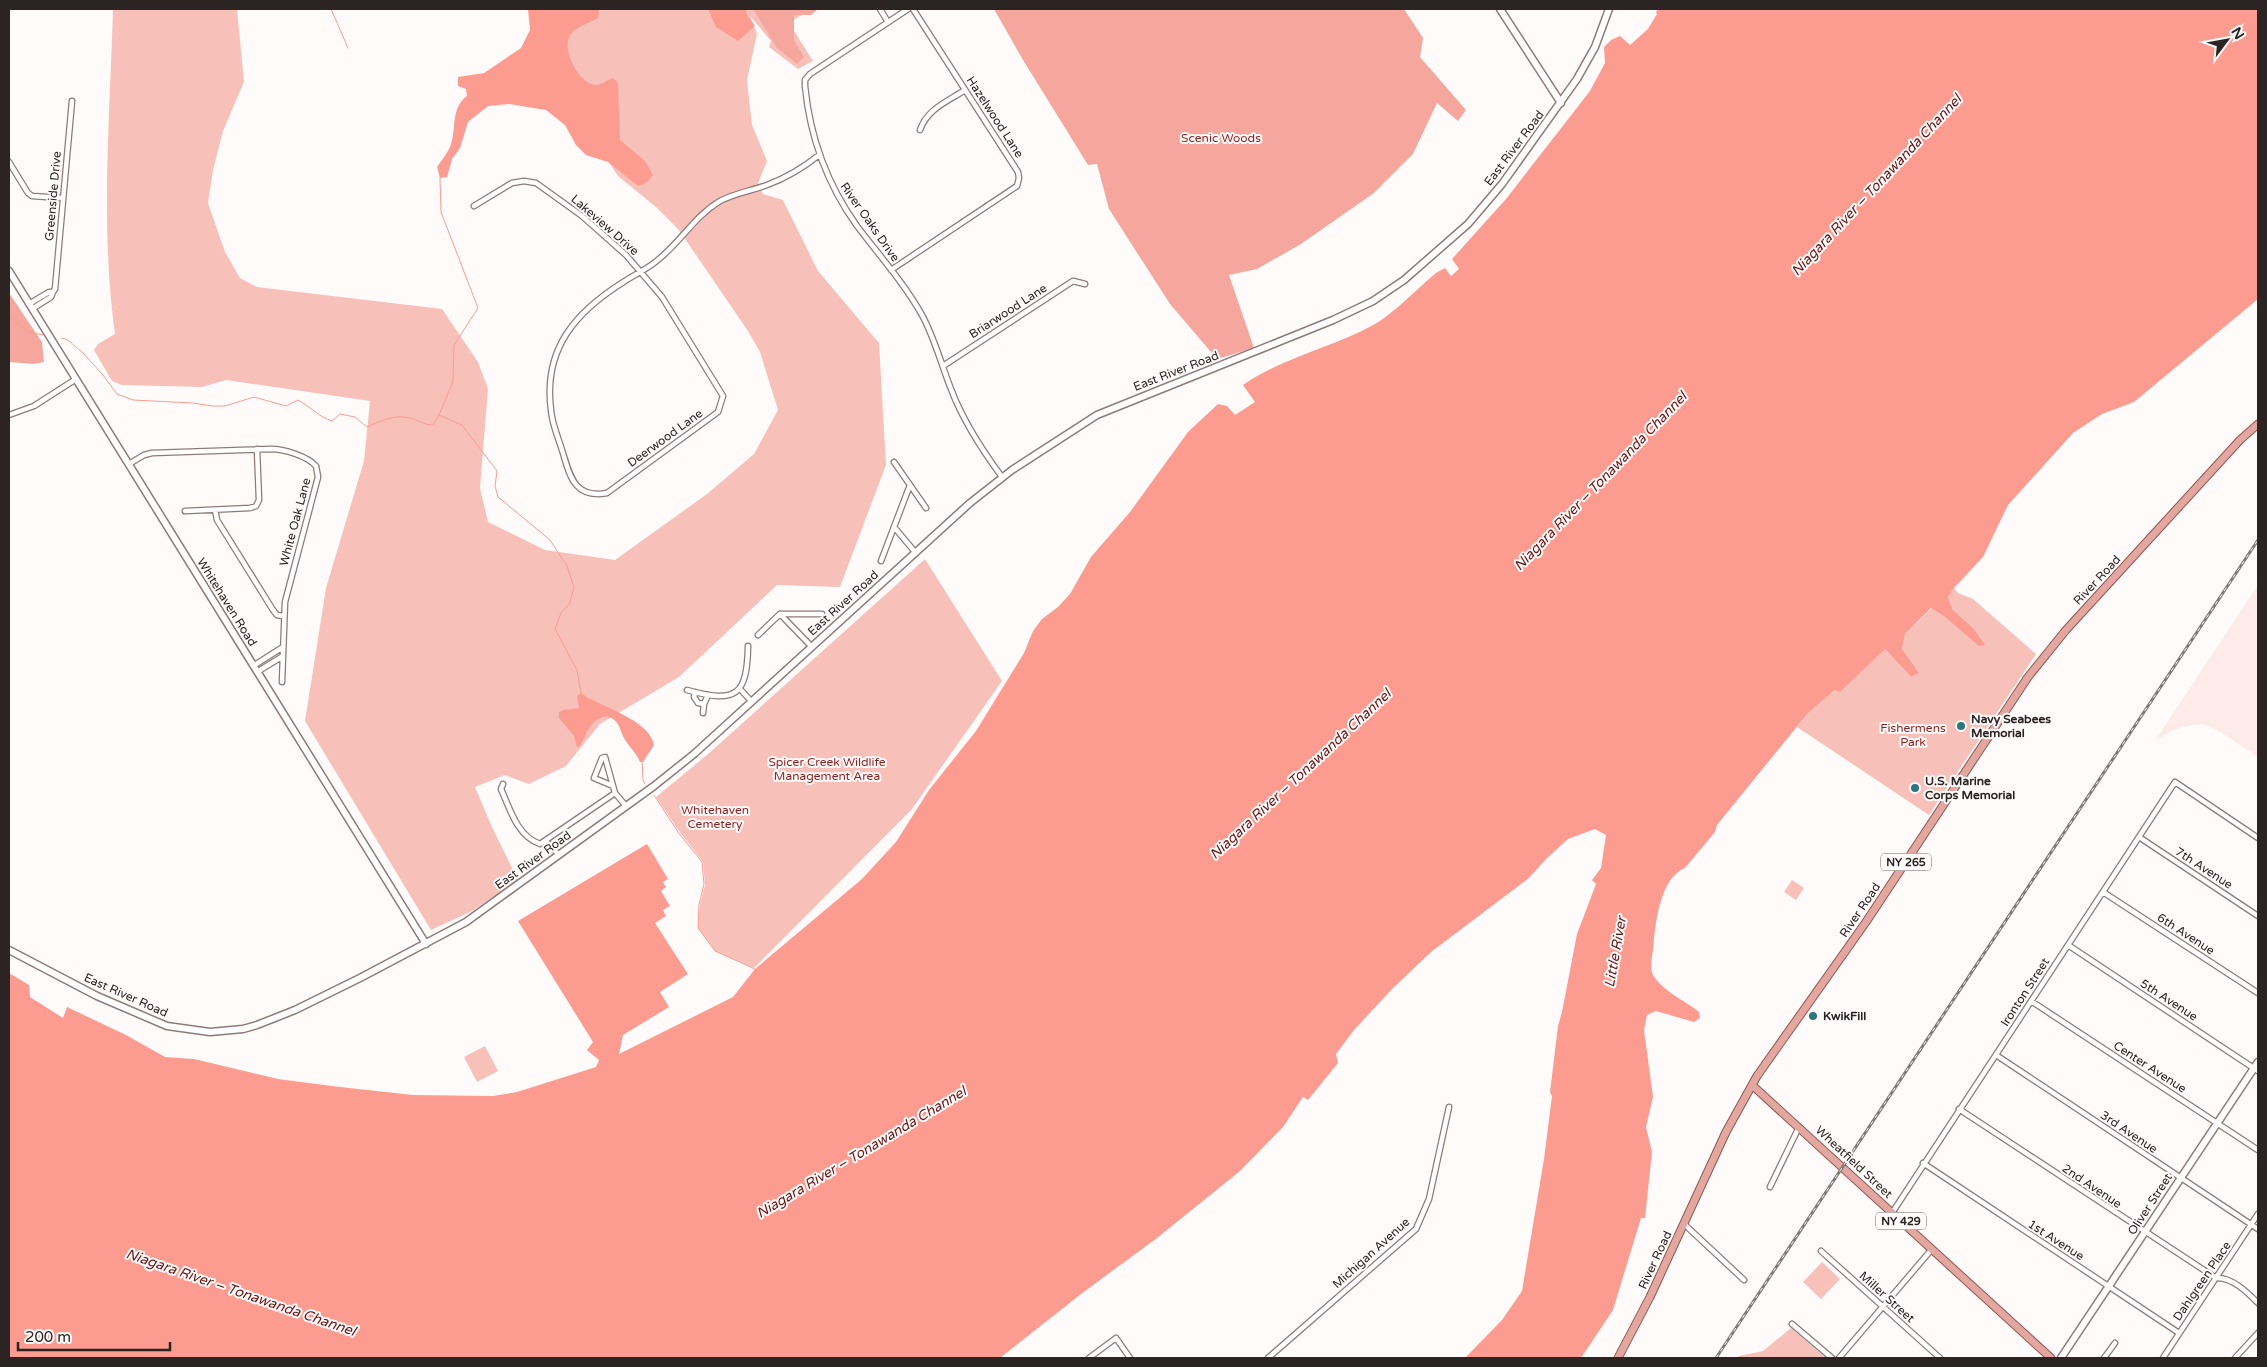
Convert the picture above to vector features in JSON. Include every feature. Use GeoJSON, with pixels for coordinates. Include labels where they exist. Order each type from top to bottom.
{"type":"FeatureCollection","features":[{"type":"Feature","properties":{"kind":"main road"},"geometry":{"type":"LineString","coordinates":[[1500,9],[1561,103]]}},
{"type":"Feature","properties":{"kind":"main road","name":"East River Road"},"geometry":{"type":"LineString","coordinates":[[9,950],[57,976],[156,1023],[188,1030],[210,1032],[243,1029],[280,1016],[426,944],[466,922],[682,764],[970,503],[1002,477],[1074,429],[1104,412],[1324,324],[1383,295],[1423,265],[1474,217],[1502,184],[1561,103],[1595,47],[1609,9]]}},
{"type":"Feature","properties":{"kind":"main road","name":"Whitehaven Road"},"geometry":{"type":"LineString","coordinates":[[9,271],[426,944]]}},
{"type":"Feature","properties":{"kind":"main road","name":"River Road"},"geometry":{"type":"LineString","coordinates":[[1618,1358],[1650,1297],[1726,1132],[1752,1085],[1866,922],[2028,677],[2052,645],[2240,440],[2258,424]]}},
{"type":"Feature","properties":{"kind":"main road","name":"Oliver Street"},"geometry":{"type":"LineString","coordinates":[[2061,1358],[2217,1123],[2257,1067]]}},
{"type":"Feature","properties":{"kind":"main road","name":"Wheatfield Street"},"geometry":{"type":"LineString","coordinates":[[1752,1085],[2051,1358]]}},
{"type":"Feature","properties":{"kind":"street"},"geometry":{"type":"LineString","coordinates":[[880,9],[888,22]]}},
{"type":"Feature","properties":{"kind":"street","name":"River Oaks Drive"},"geometry":{"type":"LineString","coordinates":[[908,9],[807,77],[805,86],[809,118],[819,155],[841,202],[921,313],[934,340],[967,423],[1002,477]]}},
{"type":"Feature","properties":{"kind":"street","name":"Hazelwood Lane"},"geometry":{"type":"LineString","coordinates":[[891,270],[1017,186],[1020,178],[1018,172],[913,9]]}},
{"type":"Feature","properties":{"kind":"street"},"geometry":{"type":"LineString","coordinates":[[920,130],[924,120],[932,110],[965,90]]}},
{"type":"Feature","properties":{"kind":"street","name":"Greenside Drive"},"geometry":{"type":"LineString","coordinates":[[30,306],[51,297],[55,290],[72,101]]}},
{"type":"Feature","properties":{"kind":"street"},"geometry":{"type":"LineString","coordinates":[[641,272],[665,254],[698,218],[714,205],[732,196],[782,179],[819,155]]}},
{"type":"Feature","properties":{"kind":"street"},"geometry":{"type":"LineString","coordinates":[[9,162],[28,193],[32,196],[62,198]]}},
{"type":"Feature","properties":{"kind":"street","name":"Lakeview Drive"},"geometry":{"type":"LineString","coordinates":[[474,206],[512,183],[524,180],[536,184],[591,223],[641,272]]}},
{"type":"Feature","properties":{"kind":"street","name":"Deerwood Lane"},"geometry":{"type":"LineString","coordinates":[[641,272],[662,297],[723,396],[718,412],[607,493],[594,495],[580,490],[570,478],[551,411],[549,374],[559,344],[579,318],[624,281],[641,272]]}},
{"type":"Feature","properties":{"kind":"street","name":"Briarwood Lane"},"geometry":{"type":"LineString","coordinates":[[943,366],[1073,281],[1085,284]]}},
{"type":"Feature","properties":{"kind":"street"},"geometry":{"type":"LineString","coordinates":[[9,415],[34,406],[76,379]]}},
{"type":"Feature","properties":{"kind":"street"},"geometry":{"type":"LineString","coordinates":[[185,511],[250,508],[257,504],[259,500],[257,449]]}},
{"type":"Feature","properties":{"kind":"street","name":"White Oak Lane"},"geometry":{"type":"LineString","coordinates":[[129,464],[144,455],[152,453],[257,449],[282,450],[310,461],[318,471],[285,602],[282,682]]}},
{"type":"Feature","properties":{"kind":"street"},"geometry":{"type":"LineString","coordinates":[[894,462],[926,508]]}},
{"type":"Feature","properties":{"kind":"street"},"geometry":{"type":"LineString","coordinates":[[880,561],[910,485]]}},
{"type":"Feature","properties":{"kind":"street"},"geometry":{"type":"LineString","coordinates":[[215,510],[217,520],[273,610],[278,615],[283,616]]}},
{"type":"Feature","properties":{"kind":"street"},"geometry":{"type":"LineString","coordinates":[[894,527],[916,552]]}},
{"type":"Feature","properties":{"kind":"street"},"geometry":{"type":"LineString","coordinates":[[780,614],[812,647]]}},
{"type":"Feature","properties":{"kind":"street"},"geometry":{"type":"LineString","coordinates":[[758,635],[780,614],[822,614]]}},
{"type":"Feature","properties":{"kind":"street"},"geometry":{"type":"LineString","coordinates":[[687,690],[708,695],[732,694],[740,689],[745,681],[748,646]]}},
{"type":"Feature","properties":{"kind":"street"},"geometry":{"type":"LineString","coordinates":[[255,669],[283,647]]}},
{"type":"Feature","properties":{"kind":"street"},"geometry":{"type":"LineString","coordinates":[[255,669],[283,656]]}},
{"type":"Feature","properties":{"kind":"street"},"geometry":{"type":"LineString","coordinates":[[740,689],[752,702]]}},
{"type":"Feature","properties":{"kind":"street"},"geometry":{"type":"LineString","coordinates":[[695,692],[694,697],[698,703],[704,704]]}},
{"type":"Feature","properties":{"kind":"street"},"geometry":{"type":"LineString","coordinates":[[704,712],[704,704],[708,695]]}},
{"type":"Feature","properties":{"kind":"street"},"geometry":{"type":"LineString","coordinates":[[613,786],[594,778],[602,758],[605,757],[615,793],[626,806]]}},
{"type":"Feature","properties":{"kind":"street","name":"Ironton Street"},"geometry":{"type":"LineString","coordinates":[[1892,1213],[1923,1163],[2175,782],[2258,838]]}},
{"type":"Feature","properties":{"kind":"street"},"geometry":{"type":"LineString","coordinates":[[503,784],[501,789],[520,830],[529,840],[540,844],[615,793]]}},
{"type":"Feature","properties":{"kind":"street","name":"7th Avenue"},"geometry":{"type":"LineString","coordinates":[[2139,837],[2258,916]]}},
{"type":"Feature","properties":{"kind":"street"},"geometry":{"type":"LineString","coordinates":[[546,841],[559,855]]}},
{"type":"Feature","properties":{"kind":"street","name":"6th Avenue"},"geometry":{"type":"LineString","coordinates":[[2103,892],[2258,993]]}},
{"type":"Feature","properties":{"kind":"street","name":"5th Avenue"},"geometry":{"type":"LineString","coordinates":[[2068,945],[2257,1067]]}},
{"type":"Feature","properties":{"kind":"street","name":"Center Avenue"},"geometry":{"type":"LineString","coordinates":[[2031,1001],[2258,1150]]}},
{"type":"Feature","properties":{"kind":"street","name":"3rd Avenue"},"geometry":{"type":"LineString","coordinates":[[1996,1055],[2258,1229]]}},
{"type":"Feature","properties":{"kind":"street","name":"Michigan Avenue"},"geometry":{"type":"LineString","coordinates":[[1268,1358],[1416,1229],[1429,1199],[1449,1107]]}},
{"type":"Feature","properties":{"kind":"street","name":"2nd Avenue"},"geometry":{"type":"LineString","coordinates":[[1959,1109],[2145,1233],[2216,1278],[2224,1277],[2246,1291],[2258,1303]]}},
{"type":"Feature","properties":{"kind":"street"},"geometry":{"type":"LineString","coordinates":[[1770,1187],[1799,1127]]}},
{"type":"Feature","properties":{"kind":"street","name":"1st Avenue"},"geometry":{"type":"LineString","coordinates":[[1923,1163],[2179,1333]]}},
{"type":"Feature","properties":{"kind":"street","name":"Dahlgreen Place"},"geometry":{"type":"LineString","coordinates":[[2163,1358],[2258,1214]]}},
{"type":"Feature","properties":{"kind":"street"},"geometry":{"type":"LineString","coordinates":[[1684,1224],[1744,1280]]}},
{"type":"Feature","properties":{"kind":"street"},"geometry":{"type":"LineString","coordinates":[[1839,1358],[1932,1249]]}},
{"type":"Feature","properties":{"kind":"street","name":"Miller Street"},"geometry":{"type":"LineString","coordinates":[[1821,1251],[1940,1358]]}},
{"type":"Feature","properties":{"kind":"street"},"geometry":{"type":"LineString","coordinates":[[1792,1324],[1832,1358]]}},
{"type":"Feature","properties":{"kind":"street"},"geometry":{"type":"LineString","coordinates":[[2235,1358],[2258,1333]]}},
{"type":"Feature","properties":{"kind":"street"},"geometry":{"type":"LineString","coordinates":[[1089,1358],[1116,1338],[1130,1358]]}},
{"type":"Feature","properties":{"kind":"street"},"geometry":{"type":"LineString","coordinates":[[2104,1358],[2115,1343]]}},
{"type":"Feature","properties":{"kind":"shaded area"},"geometry":{"type":"Polygon","coordinates":[[[2258,585],[2258,757],[2221,732],[2204,724],[2173,730],[2155,741],[2258,585]]]}},
{"type":"Feature","properties":{"kind":"green space"},"geometry":{"type":"Polygon","coordinates":[[[113,9],[237,9],[244,82],[223,131],[213,170],[208,203],[225,252],[240,278],[257,287],[442,309],[478,362],[488,389],[480,488],[488,522],[545,550],[615,560],[707,494],[754,454],[778,410],[760,352],[748,331],[679,230],[656,207],[618,176],[574,109],[535,9],[811,9],[789,23],[813,61],[798,69],[769,47],[771,41],[750,16],[757,34],[747,80],[752,125],[767,161],[758,183],[763,194],[783,200],[818,271],[879,343],[886,465],[840,587],[777,585],[679,677],[600,724],[566,766],[529,784],[505,775],[475,787],[518,880],[472,911],[431,930],[305,721],[326,588],[364,461],[370,401],[226,380],[202,387],[122,385],[112,381],[94,350],[98,344],[115,334],[110,294],[107,212],[113,9]]]}},
{"type":"Feature","properties":{"kind":"green space"},"geometry":{"type":"Polygon","coordinates":[[[753,9],[818,9],[811,15],[794,15],[794,40],[804,57],[797,64],[777,48],[753,9]]]}},
{"type":"Feature","properties":{"kind":"green space","name":"Scenic Woods"},"geometry":{"type":"Polygon","coordinates":[[[994,9],[1404,9],[1423,38],[1420,57],[1466,110],[1458,121],[1437,103],[1413,154],[1374,193],[1301,244],[1257,269],[1229,275],[1254,348],[1217,359],[1170,304],[1109,209],[1097,164],[1088,165],[994,9]]]}},
{"type":"Feature","properties":{"kind":"green space"},"geometry":{"type":"Polygon","coordinates":[[[9,293],[42,342],[44,362],[34,364],[9,362],[9,293]]]}},
{"type":"Feature","properties":{"kind":"green space","name":"Spicer Creek Wildlife Management Area"},"geometry":{"type":"Polygon","coordinates":[[[925,559],[1002,681],[912,809],[754,968],[715,951],[698,928],[700,904],[705,885],[703,862],[656,797],[707,755],[925,559]]]}},
{"type":"Feature","properties":{"kind":"green space","name":"Fishermens Park"},"geometry":{"type":"Polygon","coordinates":[[[1954,588],[1958,593],[1973,599],[2036,654],[1929,815],[1797,727],[1808,713],[1835,690],[1840,691],[1885,649],[1911,677],[1918,673],[1902,649],[1905,634],[1932,608],[1973,628],[1953,610],[1948,597],[1954,588]]]}},
{"type":"Feature","properties":{"kind":"green space"},"geometry":{"type":"Polygon","coordinates":[[[1792,880],[1804,888],[1796,900],[1784,892],[1792,880]]]}},
{"type":"Feature","properties":{"kind":"green space"},"geometry":{"type":"Polygon","coordinates":[[[485,1046],[498,1071],[477,1082],[464,1057],[485,1046]]]}},
{"type":"Feature","properties":{"kind":"green space"},"geometry":{"type":"Polygon","coordinates":[[[1822,1262],[1840,1279],[1821,1299],[1803,1282],[1822,1262]]]}},
{"type":"Feature","properties":{"kind":"green space"},"geometry":{"type":"Polygon","coordinates":[[[1791,1328],[1826,1358],[1737,1358],[1763,1351],[1791,1328]]]}},
{"type":"Feature","properties":{"kind":"water"},"geometry":{"type":"Polygon","coordinates":[[[528,9],[599,9],[598,18],[571,34],[568,40],[569,56],[577,72],[589,83],[598,85],[613,78],[618,83],[620,140],[645,161],[653,175],[646,183],[638,186],[608,162],[586,155],[576,145],[565,125],[546,110],[509,104],[488,106],[468,122],[460,148],[452,159],[447,177],[440,178],[437,167],[450,147],[458,107],[467,96],[466,89],[458,86],[458,77],[484,73],[521,48],[530,30],[528,9]]]}},
{"type":"Feature","properties":{"kind":"water"},"geometry":{"type":"Polygon","coordinates":[[[708,9],[746,9],[747,15],[755,26],[738,41],[716,27],[708,9]]]}},
{"type":"Feature","properties":{"kind":"water"},"geometry":{"type":"Polygon","coordinates":[[[1658,9],[2258,9],[2258,299],[2134,402],[2102,414],[2073,433],[2008,505],[1983,557],[1948,597],[1953,610],[1973,628],[1985,645],[1979,646],[1944,616],[1931,608],[1905,634],[1902,649],[1919,673],[1911,677],[1885,649],[1840,692],[1835,690],[1808,713],[1717,825],[1715,832],[1685,868],[1676,873],[1669,882],[1657,917],[1651,971],[1661,985],[1699,1012],[1700,1018],[1694,1022],[1656,1011],[1647,1015],[1644,1030],[1653,1097],[1646,1127],[1652,1152],[1645,1218],[1641,1218],[1613,1310],[1581,1358],[1465,1358],[1502,1320],[1522,1291],[1544,1159],[1558,1026],[1577,934],[1596,884],[1592,880],[1601,868],[1606,835],[1595,829],[1568,839],[1529,878],[1431,952],[1392,989],[1354,1030],[1336,1054],[1338,1063],[1308,1100],[1303,1097],[1283,1127],[1240,1171],[1157,1238],[1081,1294],[1000,1358],[9,1358],[9,973],[29,985],[30,997],[63,1018],[67,1007],[126,1035],[165,1057],[194,1059],[278,1079],[413,1095],[493,1096],[517,1092],[596,1067],[599,1060],[587,1050],[593,1042],[518,921],[647,844],[668,879],[663,882],[666,887],[661,891],[670,906],[663,910],[666,916],[655,923],[688,974],[660,992],[669,1007],[623,1035],[619,1054],[733,997],[755,969],[862,879],[896,842],[929,790],[976,731],[1024,653],[1033,631],[1042,619],[1058,607],[1070,594],[1091,557],[1130,512],[1188,432],[1218,404],[1227,406],[1235,415],[1255,402],[1243,385],[1258,375],[1375,324],[1398,307],[1436,273],[1445,268],[1451,276],[1459,269],[1452,259],[1506,199],[1590,91],[1605,63],[1604,47],[1611,40],[1620,36],[1630,45],[1648,29],[1658,9]]]}},
{"type":"Feature","properties":{"kind":"water"},"geometry":{"type":"Polygon","coordinates":[[[581,693],[628,717],[645,730],[651,737],[654,745],[643,762],[640,762],[624,738],[617,723],[607,716],[596,720],[587,731],[580,746],[577,747],[574,736],[559,718],[559,712],[579,708],[577,696],[581,693]]]}},
{"type":"Feature","properties":{"kind":"waterway"},"geometry":{"type":"LineString","coordinates":[[331,9],[348,48]]}},
{"type":"Feature","properties":{"kind":"waterway"},"geometry":{"type":"LineString","coordinates":[[439,415],[453,381],[454,345],[478,308],[441,212],[440,178]]}},
{"type":"Feature","properties":{"kind":"waterway"},"geometry":{"type":"LineString","coordinates":[[9,316],[29,332],[43,335]]}},
{"type":"Feature","properties":{"kind":"waterway"},"geometry":{"type":"LineString","coordinates":[[62,338],[68,340],[84,354],[117,394],[133,400],[213,406],[225,406],[254,397],[286,406],[298,400],[332,421],[340,414],[355,417],[367,427],[382,420],[399,417],[410,418],[433,425],[439,415],[462,425],[497,471],[495,486],[498,497],[550,540],[567,566],[574,587],[570,603],[561,613],[555,629],[577,670],[581,693]]}},
{"type":"Feature","properties":{"kind":"waterway"},"geometry":{"type":"LineString","coordinates":[[642,760],[645,784]]}},
{"type":"Feature","properties":{"kind":"waterway"},"geometry":{"type":"LineString","coordinates":[[654,795],[678,832],[702,862],[704,884],[699,905],[698,928],[715,951],[755,969]]}},
{"type":"Feature","properties":{"kind":"railway"},"geometry":{"type":"LineString","coordinates":[[1716,1358],[2258,540]]}},
{"type":"Feature","properties":{"kind":"place","name":"Navy Seabees Memorial"},"geometry":{"type":"Point","coordinates":[1961,726]}},
{"type":"Feature","properties":{"kind":"place","name":"U.S. Marine Corps Memorial"},"geometry":{"type":"Point","coordinates":[1915,788]}},
{"type":"Feature","properties":{"kind":"place","name":"KwikFill"},"geometry":{"type":"Point","coordinates":[1813,1016]}},
{"type":"Feature","properties":{"kind":"water label","name":"Niagara River – Tonawanda Channel"},"geometry":{"type":"Point","coordinates":[1876,185]}},
{"type":"Feature","properties":{"kind":"water label","name":"Niagara River – Tonawanda Channel"},"geometry":{"type":"Point","coordinates":[1600,481]}},
{"type":"Feature","properties":{"kind":"water label","name":"Niagara River – Tonawanda Channel"},"geometry":{"type":"Point","coordinates":[1300,774]}},
{"type":"Feature","properties":{"kind":"water label","name":"Little River"},"geometry":{"type":"Point","coordinates":[1615,952]}},
{"type":"Feature","properties":{"kind":"water label","name":"Niagara River – Tonawanda Channel"},"geometry":{"type":"Point","coordinates":[861,1152]}},
{"type":"Feature","properties":{"kind":"water label","name":"Niagara River – Tonawanda Channel"},"geometry":{"type":"Point","coordinates":[241,1292]}},
{"type":"Feature","properties":{"kind":"park label","name":"Whitehaven Cemetery"},"geometry":{"type":"Point","coordinates":[715,817]}}]}
